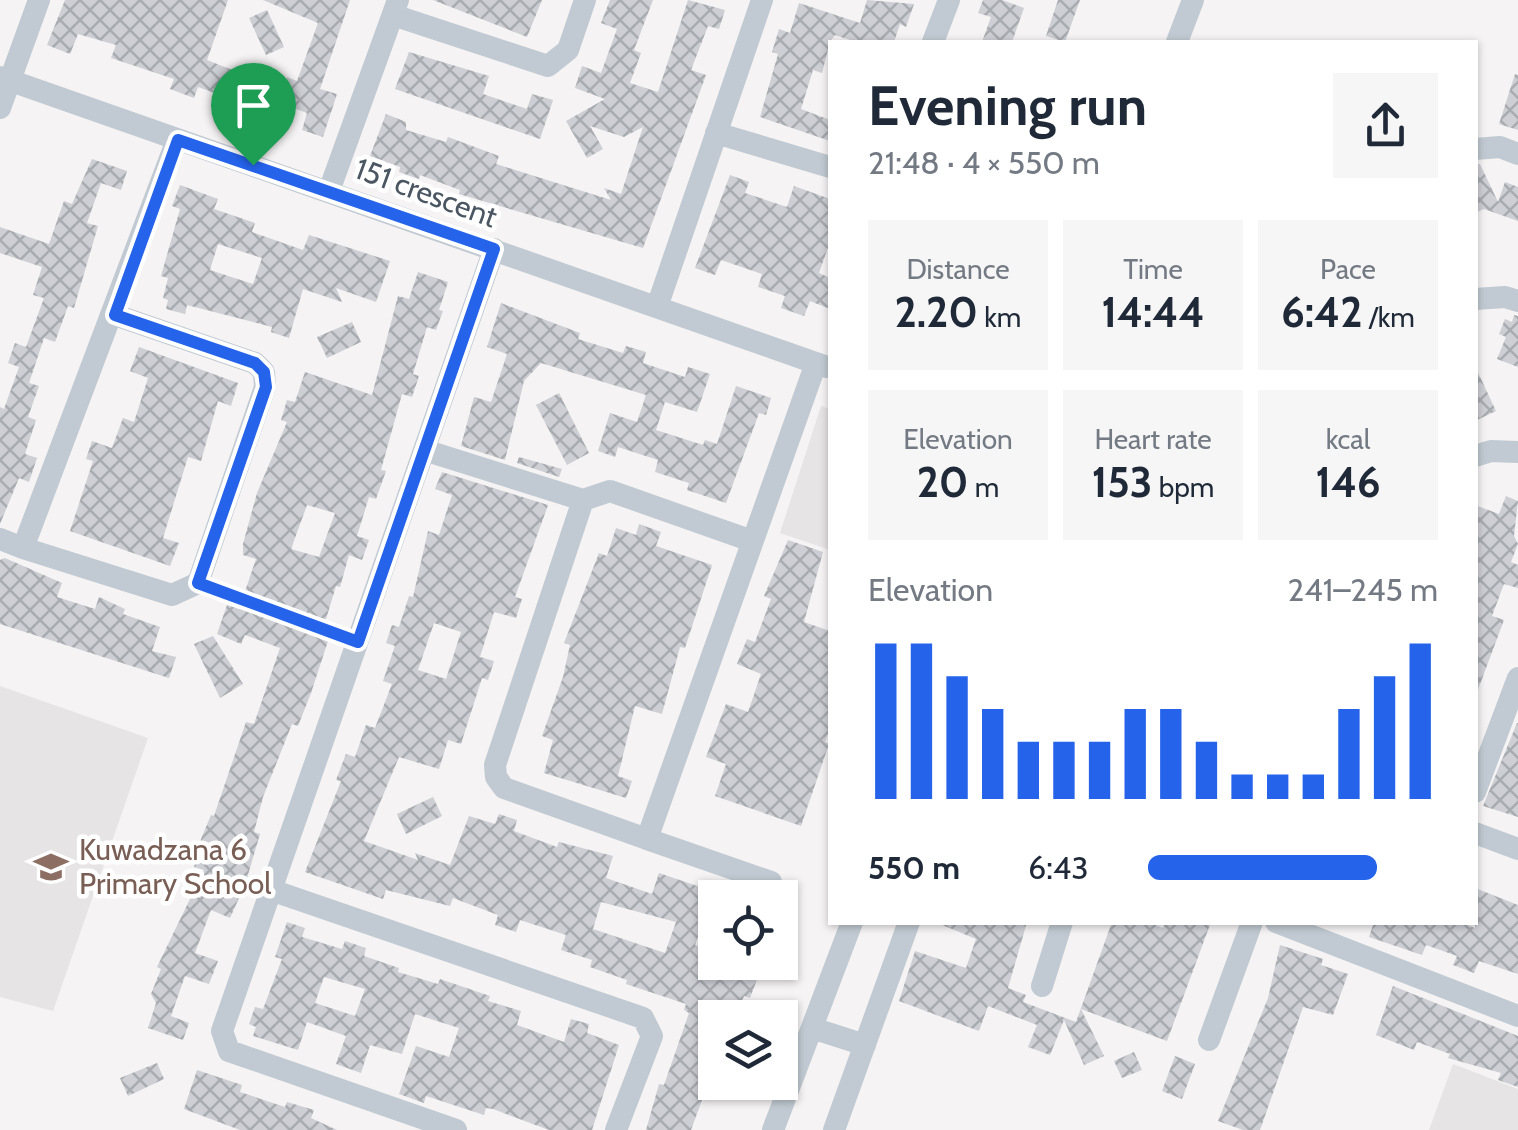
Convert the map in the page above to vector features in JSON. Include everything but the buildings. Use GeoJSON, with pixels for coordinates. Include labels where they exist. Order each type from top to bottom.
{"type":"FeatureCollection","features":[{"type":"Feature","properties":{"kind":"street"},"geometry":{"type":"LineString","coordinates":[[0,108],[5,79],[39,0]]}},
{"type":"Feature","properties":{"kind":"street"},"geometry":{"type":"LineString","coordinates":[[329,191],[395,8],[548,66],[568,50],[584,0]]}},
{"type":"Feature","properties":{"kind":"street"},"geometry":{"type":"LineString","coordinates":[[657,307],[762,0]]}},
{"type":"Feature","properties":{"kind":"street"},"geometry":{"type":"LineString","coordinates":[[934,40],[949,0]]}},
{"type":"Feature","properties":{"kind":"street"},"geometry":{"type":"LineString","coordinates":[[1179,40],[1193,0]]}},
{"type":"Feature","properties":{"kind":"street","name":"151 crescent"},"geometry":{"type":"LineString","coordinates":[[5,79],[823,366]]}},
{"type":"Feature","properties":{"kind":"street"},"geometry":{"type":"LineString","coordinates":[[716,132],[828,166]]}},
{"type":"Feature","properties":{"kind":"street"},"geometry":{"type":"LineString","coordinates":[[23,548],[115,315],[178,140]]}},
{"type":"Feature","properties":{"kind":"street"},"geometry":{"type":"LineString","coordinates":[[1478,149],[1500,148],[1518,154]]}},
{"type":"Feature","properties":{"kind":"street"},"geometry":{"type":"LineString","coordinates":[[456,1130],[229,1050],[222,1031],[494,249]]}},
{"type":"Feature","properties":{"kind":"street"},"geometry":{"type":"LineString","coordinates":[[1478,299],[1505,297],[1518,302]]}},
{"type":"Feature","properties":{"kind":"street"},"geometry":{"type":"LineString","coordinates":[[0,539],[172,595],[198,583],[266,387],[264,372],[255,363],[115,315]]}},
{"type":"Feature","properties":{"kind":"street"},"geometry":{"type":"LineString","coordinates":[[647,838],[752,541],[823,366]]}},
{"type":"Feature","properties":{"kind":"street"},"geometry":{"type":"LineString","coordinates":[[424,450],[583,500],[610,491],[752,541]]}},
{"type":"Feature","properties":{"kind":"street"},"geometry":{"type":"LineString","coordinates":[[1478,455],[1491,450],[1518,452]]}},
{"type":"Feature","properties":{"kind":"street"},"geometry":{"type":"LineString","coordinates":[[583,500],[495,765],[496,777],[504,788],[765,880]]}},
{"type":"Feature","properties":{"kind":"street"},"geometry":{"type":"LineString","coordinates":[[1478,784],[1518,678]]}},
{"type":"Feature","properties":{"kind":"street"},"geometry":{"type":"LineString","coordinates":[[1478,834],[1518,849]]}},
{"type":"Feature","properties":{"kind":"street"},"geometry":{"type":"LineString","coordinates":[[271,890],[643,1018],[652,1036],[616,1130]]}},
{"type":"Feature","properties":{"kind":"street"},"geometry":{"type":"LineString","coordinates":[[773,1130],[851,925]]}},
{"type":"Feature","properties":{"kind":"street"},"geometry":{"type":"LineString","coordinates":[[834,1130],[908,925]]}},
{"type":"Feature","properties":{"kind":"street"},"geometry":{"type":"LineString","coordinates":[[1042,986],[1061,925]]}},
{"type":"Feature","properties":{"kind":"street"},"geometry":{"type":"LineString","coordinates":[[1209,1040],[1251,925]]}},
{"type":"Feature","properties":{"kind":"street"},"geometry":{"type":"LineString","coordinates":[[1284,925],[1518,1016]]}},
{"type":"Feature","properties":{"kind":"street"},"geometry":{"type":"LineString","coordinates":[[812,1028],[864,1045]]}},
{"type":"Feature","properties":{"kind":"path"},"geometry":{"type":"LineString","coordinates":[[198,583],[358,642]]}},
{"type":"Feature","properties":{"kind":"shaded area"},"geometry":{"type":"Polygon","coordinates":[[[821,406],[828,408],[828,549],[780,533],[821,406]]]}},
{"type":"Feature","properties":{"kind":"shaded area","name":"Kuwadzana 6 Primary School"},"geometry":{"type":"Polygon","coordinates":[[[0,686],[148,738],[53,1011],[0,997],[0,686]]]}},
{"type":"Feature","properties":{"kind":"shaded area"},"geometry":{"type":"Polygon","coordinates":[[[1453,1064],[1518,1089],[1518,1130],[1429,1130],[1453,1064]]]}},
{"type":"Feature","properties":{"kind":"place","name":"Kuwadzana 6 Primary School"},"geometry":{"type":"Point","coordinates":[51,867]}},
{"type":"Feature","properties":{"kind":"route"},"geometry":{"type":"LineString","coordinates":[[178,140],[253,165],[494,249],[358,642],[198,583],[266,387],[264,372],[255,363],[115,315],[178,140]]}}]}
